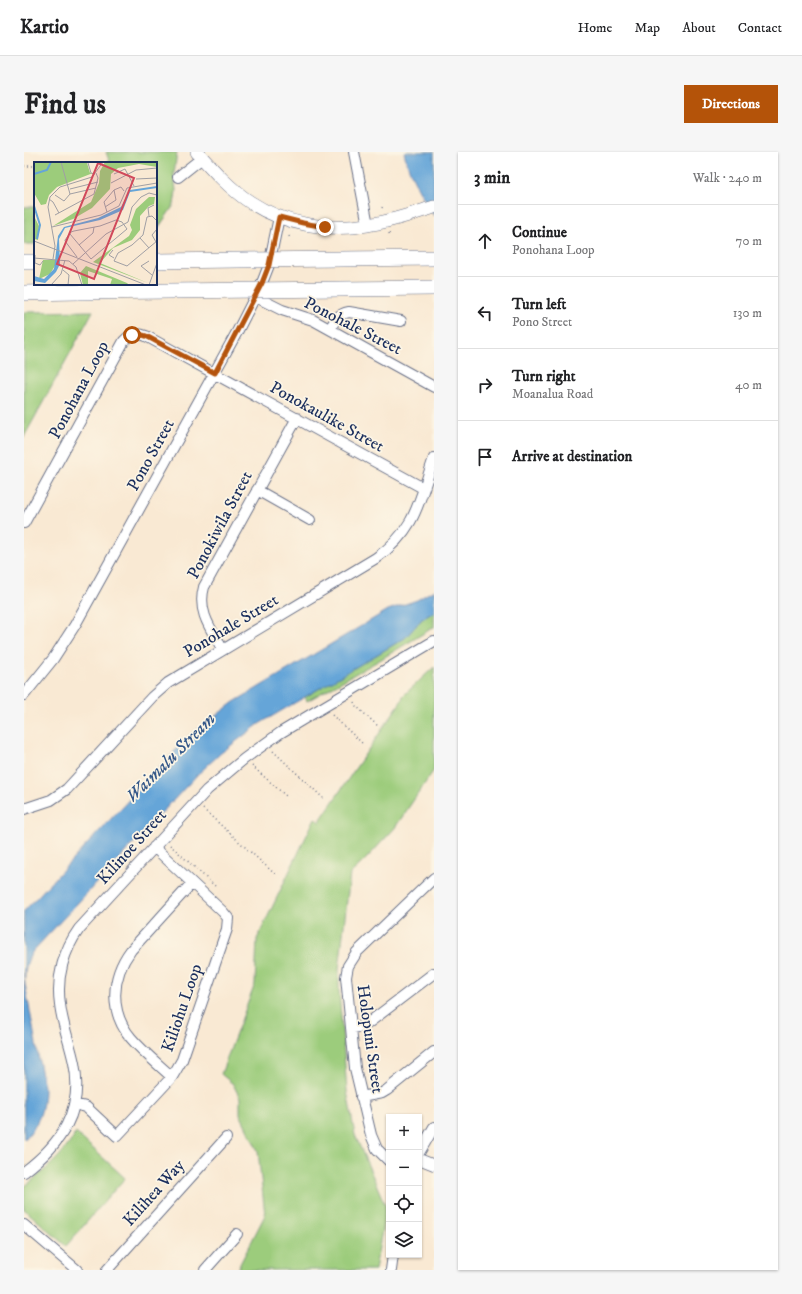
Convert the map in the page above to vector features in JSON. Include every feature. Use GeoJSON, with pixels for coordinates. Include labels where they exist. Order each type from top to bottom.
{"type":"FeatureCollection","features":[{"type":"Feature","properties":{"kind":"highway"},"geometry":{"type":"LineString","coordinates":[[157,261],[434,258]]}},
{"type":"Feature","properties":{"kind":"highway"},"geometry":{"type":"LineString","coordinates":[[24,292],[434,288]]}},
{"type":"Feature","properties":{"kind":"main road"},"geometry":{"type":"LineString","coordinates":[[199,155],[240,195],[262,209],[279,217],[303,223],[325,227],[368,225],[386,222],[429,208]]}},
{"type":"Feature","properties":{"kind":"street"},"geometry":{"type":"LineString","coordinates":[[354,152],[368,225]]}},
{"type":"Feature","properties":{"kind":"street"},"geometry":{"type":"LineString","coordinates":[[178,178],[199,155]]}},
{"type":"Feature","properties":{"kind":"street","name":"Pono Street"},"geometry":{"type":"LineString","coordinates":[[24,696],[53,659],[75,625],[256,297],[269,265],[279,217]]}},
{"type":"Feature","properties":{"kind":"street","name":"Ponohale Street"},"geometry":{"type":"LineString","coordinates":[[256,297],[282,310],[309,318],[434,387]]}},
{"type":"Feature","properties":{"kind":"street"},"geometry":{"type":"LineString","coordinates":[[330,329],[335,320],[341,314],[349,312],[401,321]]}},
{"type":"Feature","properties":{"kind":"street","name":"Ponohana Loop"},"geometry":{"type":"LineString","coordinates":[[24,523],[127,337],[136,334],[144,335],[215,373]]}},
{"type":"Feature","properties":{"kind":"street","name":"Ponokaulike Street"},"geometry":{"type":"LineString","coordinates":[[215,373],[424,488]]}},
{"type":"Feature","properties":{"kind":"street","name":"Ponokiwila Street"},"geometry":{"type":"LineString","coordinates":[[223,650],[204,616],[202,610],[203,592],[207,580],[297,418]]}},
{"type":"Feature","properties":{"kind":"street","name":"Ponohale Street"},"geometry":{"type":"LineString","coordinates":[[24,809],[51,800],[67,789],[160,689],[392,547],[402,536],[410,523],[434,458]]}},
{"type":"Feature","properties":{"kind":"street"},"geometry":{"type":"LineString","coordinates":[[257,490],[310,520]]}},
{"type":"Feature","properties":{"kind":"street","name":"Kilinoe Street"},"geometry":{"type":"LineString","coordinates":[[24,1172],[42,1158],[55,1144],[66,1126],[74,1104],[76,1072],[61,1012],[59,993],[60,974],[65,955],[79,929],[207,790],[229,770],[280,733],[434,641]]}},
{"type":"Feature","properties":{"kind":"street","name":"Kiliohu Loop"},"geometry":{"type":"LineString","coordinates":[[74,1104],[86,1107],[117,1136],[172,1077],[182,1060],[228,925],[226,915],[154,847]]}},
{"type":"Feature","properties":{"kind":"street","name":"Holopuni Street"},"geometry":{"type":"LineString","coordinates":[[386,1158],[381,1154],[370,1135],[361,1097],[355,1068],[346,977],[351,961],[362,947],[434,878]]}},
{"type":"Feature","properties":{"kind":"street"},"geometry":{"type":"LineString","coordinates":[[172,1077],[137,1045],[127,1033],[117,1012],[115,992],[116,982],[120,967],[131,950],[192,883]]}},
{"type":"Feature","properties":{"kind":"street"},"geometry":{"type":"LineString","coordinates":[[351,1028],[367,1024],[434,973]]}},
{"type":"Feature","properties":{"kind":"street"},"geometry":{"type":"LineString","coordinates":[[361,1097],[382,1093],[387,1090],[434,1052]]}},
{"type":"Feature","properties":{"kind":"street"},"geometry":{"type":"LineString","coordinates":[[421,1150],[434,1127]]}},
{"type":"Feature","properties":{"kind":"street","name":"Kilihea Way"},"geometry":{"type":"LineString","coordinates":[[107,1270],[226,1138]]}},
{"type":"Feature","properties":{"kind":"street"},"geometry":{"type":"LineString","coordinates":[[422,1160],[434,1165]]}},
{"type":"Feature","properties":{"kind":"street"},"geometry":{"type":"LineString","coordinates":[[24,1225],[77,1270]]}},
{"type":"Feature","properties":{"kind":"street"},"geometry":{"type":"LineString","coordinates":[[205,1270],[237,1234]]}},
{"type":"Feature","properties":{"kind":"street"},"geometry":{"type":"LineString","coordinates":[[391,1270],[393,1258]]}},
{"type":"Feature","properties":{"kind":"path"},"geometry":{"type":"LineString","coordinates":[[354,702],[356,706],[379,727]]}},
{"type":"Feature","properties":{"kind":"path"},"geometry":{"type":"LineString","coordinates":[[332,715],[363,744]]}},
{"type":"Feature","properties":{"kind":"path"},"geometry":{"type":"LineString","coordinates":[[273,751],[323,798]]}},
{"type":"Feature","properties":{"kind":"path"},"geometry":{"type":"LineString","coordinates":[[252,766],[286,796]]}},
{"type":"Feature","properties":{"kind":"path"},"geometry":{"type":"LineString","coordinates":[[204,809],[276,876]]}},
{"type":"Feature","properties":{"kind":"path"},"geometry":{"type":"LineString","coordinates":[[170,845],[215,886]]}},
{"type":"Feature","properties":{"kind":"green space"},"geometry":{"type":"Polygon","coordinates":[[[106,152],[177,152],[174,174],[176,191],[174,205],[157,230],[157,162],[110,162],[106,152]]]}},
{"type":"Feature","properties":{"kind":"green space"},"geometry":{"type":"Polygon","coordinates":[[[24,207],[34,207],[34,244],[24,244],[24,207]]]}},
{"type":"Feature","properties":{"kind":"green space"},"geometry":{"type":"Polygon","coordinates":[[[93,311],[24,437],[24,312],[93,311]]]}},
{"type":"Feature","properties":{"kind":"green space"},"geometry":{"type":"Polygon","coordinates":[[[434,612],[434,627],[307,701],[305,697],[405,638],[422,619],[434,612]]]}},
{"type":"Feature","properties":{"kind":"green space"},"geometry":{"type":"Polygon","coordinates":[[[434,667],[434,770],[394,829],[350,874],[339,969],[339,991],[347,1091],[355,1135],[386,1207],[375,1270],[237,1270],[265,1215],[258,1151],[240,1114],[240,1098],[233,1084],[221,1074],[255,984],[257,939],[315,818],[319,822],[402,700],[403,696],[434,667]]]}},
{"type":"Feature","properties":{"kind":"green space"},"geometry":{"type":"Polygon","coordinates":[[[76,1133],[125,1178],[66,1246],[24,1209],[24,1187],[59,1156],[76,1133]]]}},
{"type":"Feature","properties":{"kind":"water"},"geometry":{"type":"Polygon","coordinates":[[[404,152],[434,152],[434,216],[413,177],[404,152]]]}},
{"type":"Feature","properties":{"kind":"water","name":"Waimalu Stream"},"geometry":{"type":"Polygon","coordinates":[[[434,590],[434,612],[422,619],[405,638],[259,724],[221,753],[197,775],[33,951],[26,967],[25,984],[44,1087],[44,1095],[40,1116],[24,1140],[24,911],[189,736],[234,702],[388,610],[417,600],[434,590]]]}},
{"type":"Feature","properties":{"kind":"route"},"geometry":{"type":"LineString","coordinates":[[132,335],[142,334],[215,373],[262,283],[269,265],[279,217],[325,227]]}}]}
